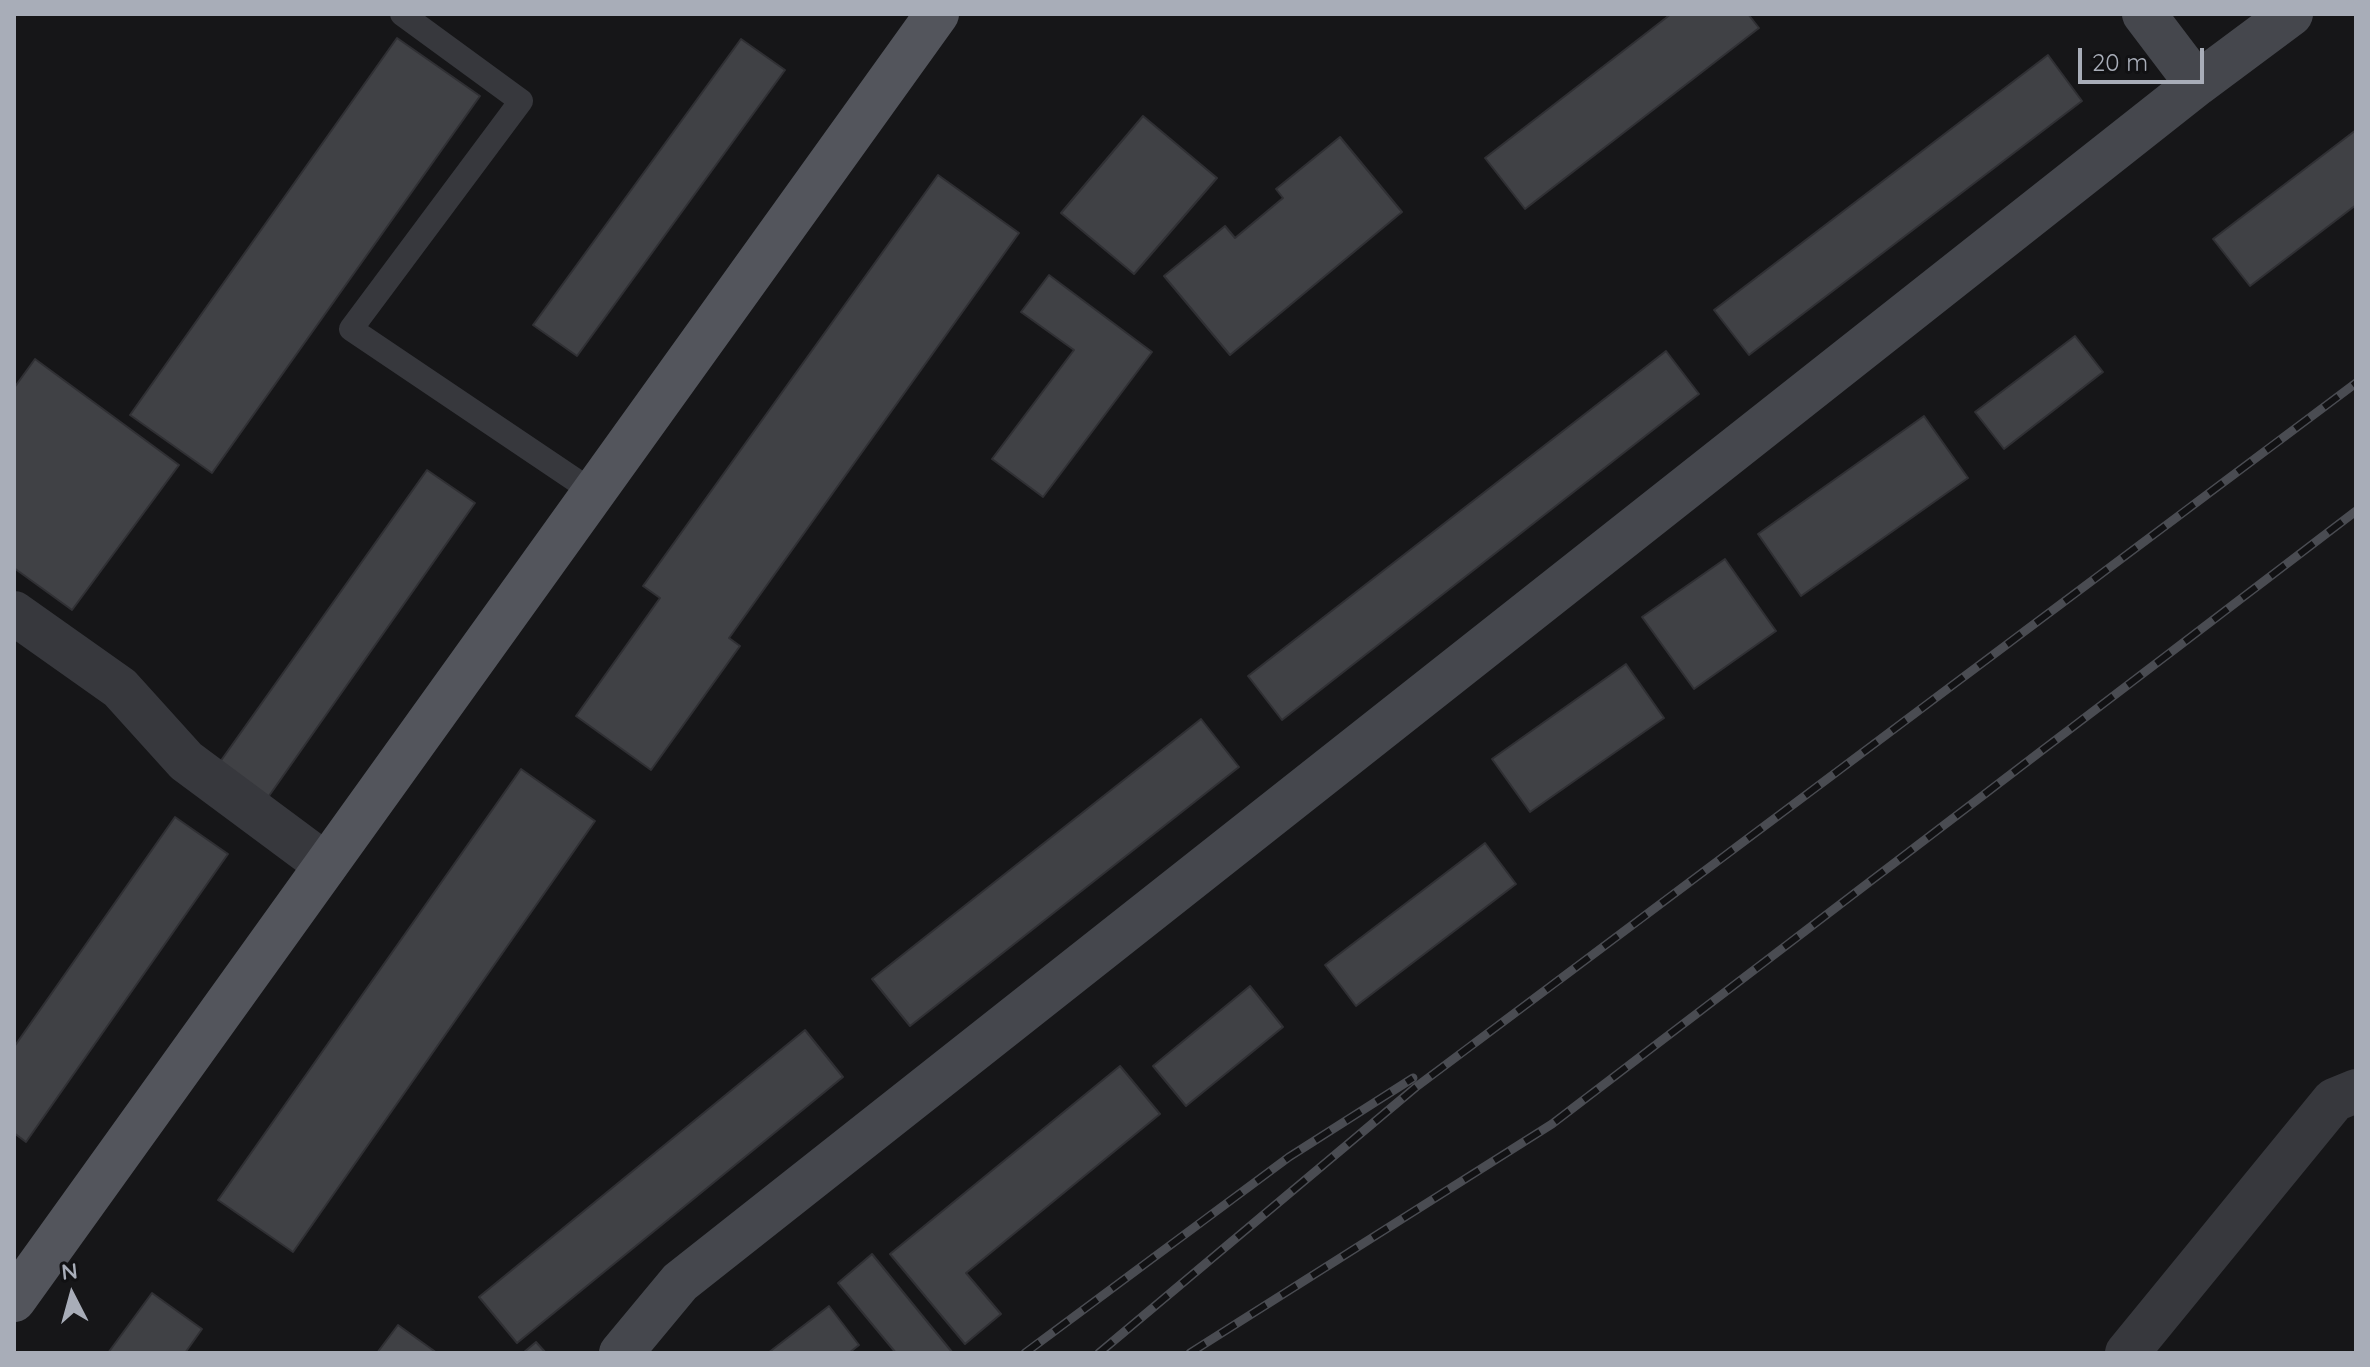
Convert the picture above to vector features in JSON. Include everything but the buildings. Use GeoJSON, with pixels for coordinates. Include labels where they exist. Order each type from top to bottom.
{"type":"FeatureCollection","features":[{"type":"Feature","properties":{"kind":"main road"},"geometry":{"type":"LineString","coordinates":[[14,1300],[937,14]]}},
{"type":"Feature","properties":{"kind":"main road"},"geometry":{"type":"LineString","coordinates":[[2144,14],[2197,84]]}},
{"type":"Feature","properties":{"kind":"main road"},"geometry":{"type":"LineString","coordinates":[[621,1353],[680,1282],[2197,84],[2291,14]]}},
{"type":"Feature","properties":{"kind":"street"},"geometry":{"type":"LineString","coordinates":[[14,613],[120,688],[186,761],[326,865]]}},
{"type":"Feature","properties":{"kind":"street"},"geometry":{"type":"LineString","coordinates":[[2127,1353],[2334,1100],[2356,1091]]}},
{"type":"Feature","properties":{"kind":"lane"},"geometry":{"type":"LineString","coordinates":[[402,14],[521,101],[351,329],[593,492]]}},
{"type":"Feature","properties":{"kind":"railway"},"geometry":{"type":"LineString","coordinates":[[1099,1353],[1416,1087],[2356,383]]}},
{"type":"Feature","properties":{"kind":"railway"},"geometry":{"type":"LineString","coordinates":[[1190,1353],[1552,1124],[2356,511]]}},
{"type":"Feature","properties":{"kind":"railway"},"geometry":{"type":"LineString","coordinates":[[1025,1353],[1289,1157],[1413,1078]]}}]}
